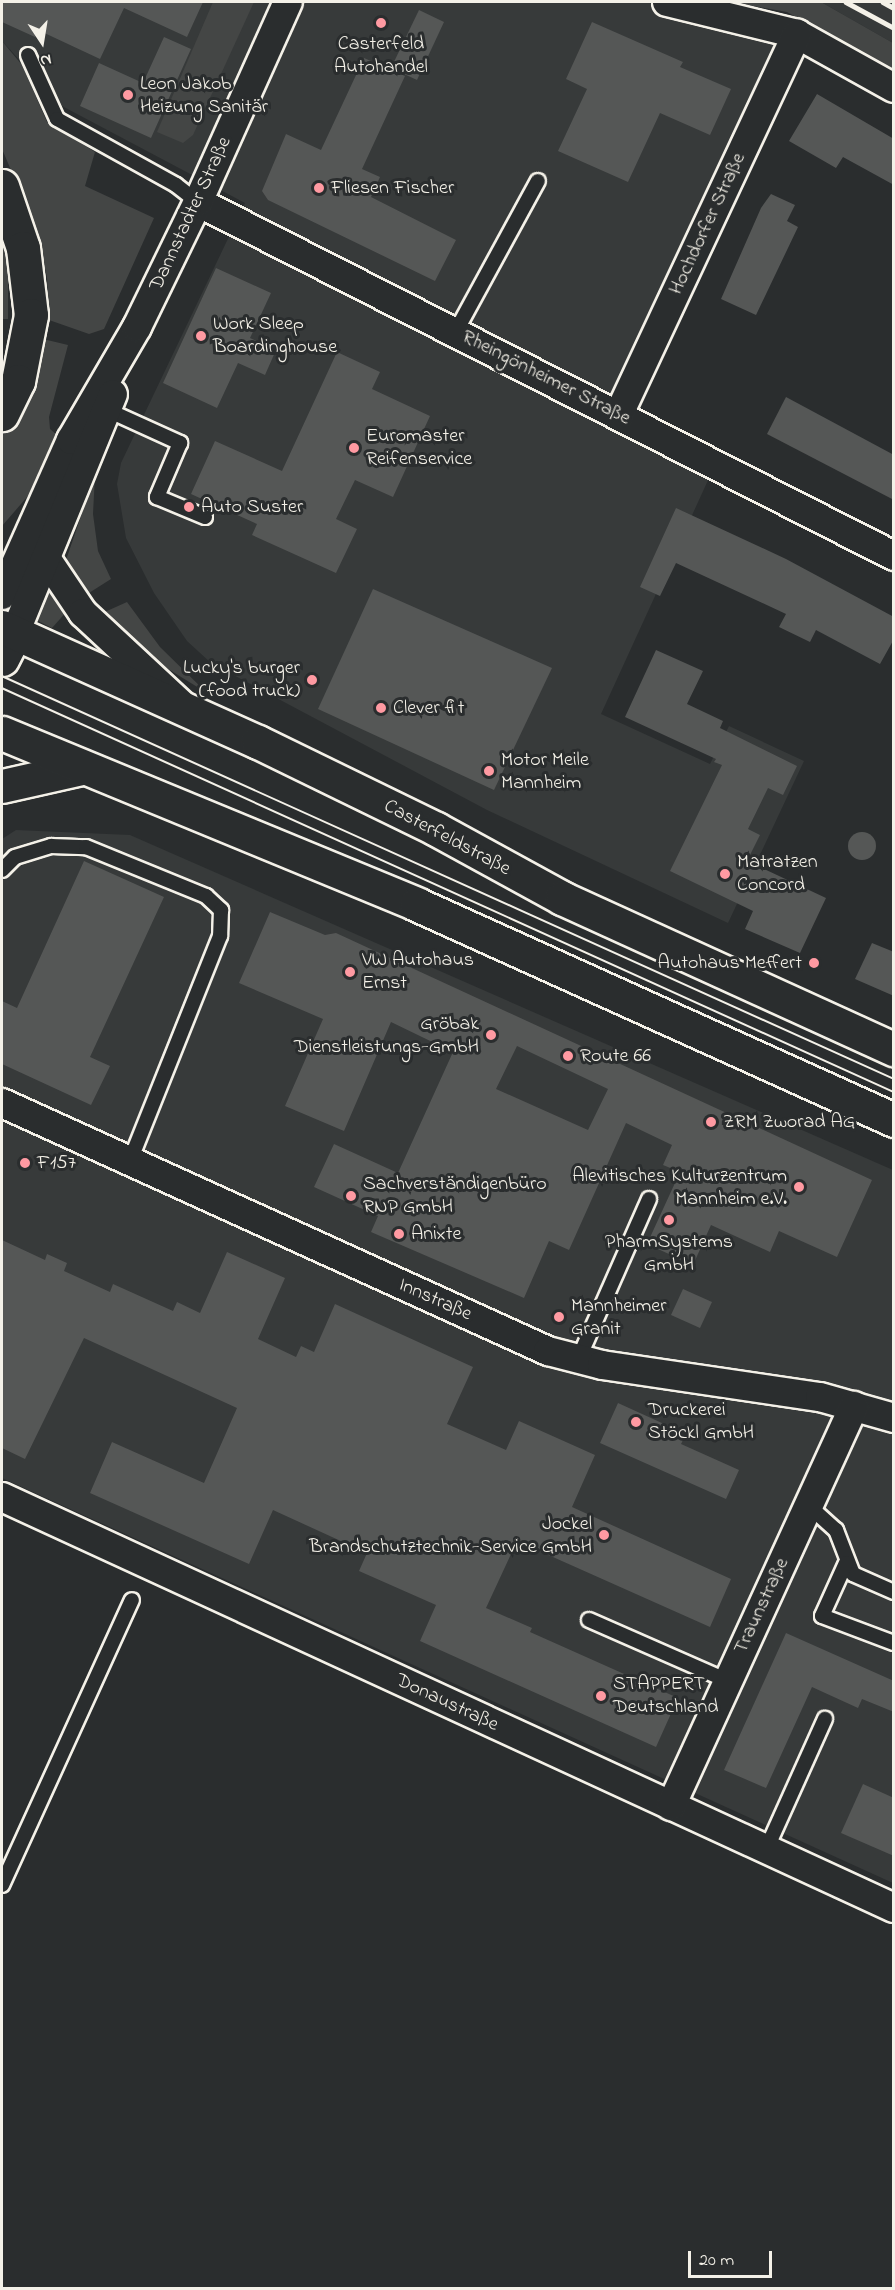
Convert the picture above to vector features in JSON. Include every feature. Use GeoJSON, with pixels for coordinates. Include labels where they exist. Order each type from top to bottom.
{"type":"FeatureCollection","features":[{"type":"Feature","properties":{"kind":"main road"},"geometry":{"type":"LineString","coordinates":[[2,186],[23,248],[30,326],[18,381],[2,414]]}},
{"type":"Feature","properties":{"kind":"main road","name":"Casterfeldstraße"},"geometry":{"type":"LineString","coordinates":[[6,639],[185,708],[436,829],[562,898],[894,1049]]}},
{"type":"Feature","properties":{"kind":"main road"},"geometry":{"type":"LineString","coordinates":[[2,733],[82,768],[416,904],[894,1120]]}},
{"type":"Feature","properties":{"kind":"main road"},"geometry":{"type":"LineString","coordinates":[[2,786],[82,768]]}},
{"type":"Feature","properties":{"kind":"street","name":"Dannstadter Straße"},"geometry":{"type":"LineString","coordinates":[[2,595],[39,512],[100,407],[198,202],[288,2]]}},
{"type":"Feature","properties":{"kind":"street"},"geometry":{"type":"LineString","coordinates":[[668,2],[797,34],[894,88]]}},
{"type":"Feature","properties":{"kind":"street","name":"Hochdorfer Straße"},"geometry":{"type":"LineString","coordinates":[[619,414],[797,34]]}},
{"type":"Feature","properties":{"kind":"street","name":"Rheingönheimer Straße"},"geometry":{"type":"LineString","coordinates":[[198,202],[894,555]]}},
{"type":"Feature","properties":{"kind":"street","name":"Dannstadter Straße"},"geometry":{"type":"LineString","coordinates":[[6,639],[48,561],[100,407]]}},
{"type":"Feature","properties":{"kind":"street"},"geometry":{"type":"LineString","coordinates":[[2,541],[39,512]]}},
{"type":"Feature","properties":{"kind":"street"},"geometry":{"type":"LineString","coordinates":[[48,561],[83,613],[185,708]]}},
{"type":"Feature","properties":{"kind":"street","name":"Innstraße"},"geometry":{"type":"LineString","coordinates":[[2,1103],[523,1340],[578,1359],[781,1390],[854,1406],[894,1418]]}},
{"type":"Feature","properties":{"kind":"street","name":"Traunstraße"},"geometry":{"type":"LineString","coordinates":[[671,1806],[854,1406]]}},
{"type":"Feature","properties":{"kind":"street","name":"Donaustraße"},"geometry":{"type":"LineString","coordinates":[[2,1497],[894,1908]]}},
{"type":"Feature","properties":{"kind":"lane"},"geometry":{"type":"LineString","coordinates":[[28,55],[57,119],[176,185],[198,202]]}},
{"type":"Feature","properties":{"kind":"lane"},"geometry":{"type":"LineString","coordinates":[[455,333],[538,181]]}},
{"type":"Feature","properties":{"kind":"lane"},"geometry":{"type":"LineString","coordinates":[[100,407],[180,443],[157,497],[205,517]]}},
{"type":"Feature","properties":{"kind":"lane"},"geometry":{"type":"LineString","coordinates":[[2,870],[15,857],[51,846],[86,847],[206,896],[220,910],[220,936],[130,1161]]}},
{"type":"Feature","properties":{"kind":"lane"},"geometry":{"type":"LineString","coordinates":[[578,1359],[650,1199]]}},
{"type":"Feature","properties":{"kind":"lane"},"geometry":{"type":"LineString","coordinates":[[808,1505],[836,1530],[846,1563],[853,1574],[894,1592]]}},
{"type":"Feature","properties":{"kind":"lane"},"geometry":{"type":"LineString","coordinates":[[846,1563],[822,1616],[894,1643]]}},
{"type":"Feature","properties":{"kind":"lane"},"geometry":{"type":"LineString","coordinates":[[2,1885],[132,1600]]}},
{"type":"Feature","properties":{"kind":"lane"},"geometry":{"type":"LineString","coordinates":[[589,1620],[728,1681]]}},
{"type":"Feature","properties":{"kind":"lane"},"geometry":{"type":"LineString","coordinates":[[766,1850],[825,1719]]}},
{"type":"Feature","properties":{"kind":"shaded area"},"geometry":{"type":"Polygon","coordinates":[[[2,2],[731,2],[797,34],[619,414],[715,465],[601,714],[710,764],[729,726],[804,761],[728,923],[487,810],[211,663],[187,641],[154,593],[126,538],[117,484],[121,463],[245,203],[62,106],[2,41],[2,2]]]}},
{"type":"Feature","properties":{"kind":"shaded area"},"geometry":{"type":"Polygon","coordinates":[[[213,2],[254,2],[193,135],[183,143],[157,132],[213,2]]]}},
{"type":"Feature","properties":{"kind":"shaded area"},"geometry":{"type":"Polygon","coordinates":[[[731,2],[821,2],[893,43],[893,72],[787,12],[731,2]]]}},
{"type":"Feature","properties":{"kind":"shaded area"},"geometry":{"type":"Polygon","coordinates":[[[821,2],[893,2],[893,43],[821,2]]]}},
{"type":"Feature","properties":{"kind":"shaded area"},"geometry":{"type":"Polygon","coordinates":[[[2,41],[22,65],[47,122],[95,152],[85,186],[154,218],[104,329],[89,334],[49,320],[47,277],[34,224],[2,149],[2,41]]]}},
{"type":"Feature","properties":{"kind":"shaded area"},"geometry":{"type":"Polygon","coordinates":[[[2,237],[13,282],[8,284],[8,319],[2,319],[2,237]]]}},
{"type":"Feature","properties":{"kind":"shaded area"},"geometry":{"type":"Polygon","coordinates":[[[43,339],[68,345],[49,417],[50,429],[63,440],[40,482],[2,526],[2,436],[12,422],[43,339]]]}},
{"type":"Feature","properties":{"kind":"shaded area"},"geometry":{"type":"Polygon","coordinates":[[[95,475],[93,514],[98,551],[111,579],[81,598],[65,563],[95,475]]]}},
{"type":"Feature","properties":{"kind":"shaded area"},"geometry":{"type":"Polygon","coordinates":[[[47,589],[68,610],[52,628],[34,619],[47,589]]]}},
{"type":"Feature","properties":{"kind":"shaded area"},"geometry":{"type":"Polygon","coordinates":[[[127,602],[160,647],[207,693],[152,659],[98,615],[127,602]]]}},
{"type":"Feature","properties":{"kind":"shaded area"},"geometry":{"type":"Polygon","coordinates":[[[16,830],[130,835],[893,1170],[893,1883],[2,1478],[2,839],[16,830]]]}},
{"type":"Feature","properties":{"kind":"building"},"geometry":{"type":"Polygon","coordinates":[[[2,2],[203,2],[187,37],[124,8],[100,59],[38,30],[35,37],[2,22],[2,2]]]}},
{"type":"Feature","properties":{"kind":"building"},"geometry":{"type":"Polygon","coordinates":[[[419,10],[444,22],[417,80],[391,68],[419,10]]]}},
{"type":"Feature","properties":{"kind":"building"},"geometry":{"type":"Polygon","coordinates":[[[592,22],[683,62],[680,67],[731,89],[710,135],[660,113],[628,182],[558,151],[587,89],[566,79],[592,22]]]}},
{"type":"Feature","properties":{"kind":"building","name":"Leon Jakob Heizung Sanitär"},"geometry":{"type":"Polygon","coordinates":[[[164,37],[191,49],[151,138],[80,106],[99,63],[143,83],[164,37]]]}},
{"type":"Feature","properties":{"kind":"building"},"geometry":{"type":"Polygon","coordinates":[[[364,58],[405,76],[362,169],[380,177],[371,197],[456,240],[435,281],[268,200],[262,191],[286,134],[321,150],[364,58]]]}},
{"type":"Feature","properties":{"kind":"building"},"geometry":{"type":"Polygon","coordinates":[[[817,94],[894,139],[894,185],[843,157],[836,168],[789,141],[817,94]]]}},
{"type":"Feature","properties":{"kind":"building"},"geometry":{"type":"Polygon","coordinates":[[[771,194],[795,205],[787,221],[798,227],[756,315],[721,299],[761,208],[771,194]]]}},
{"type":"Feature","properties":{"kind":"building"},"geometry":{"type":"Polygon","coordinates":[[[216,268],[271,293],[250,338],[276,350],[265,375],[238,363],[217,408],[163,383],[216,268]]]}},
{"type":"Feature","properties":{"kind":"building","name":"Euromaster Reifenservice"},"geometry":{"type":"Polygon","coordinates":[[[337,352],[380,372],[372,389],[430,416],[393,497],[355,480],[336,519],[357,529],[336,573],[252,535],[257,524],[191,494],[215,441],[282,471],[337,352]]]}},
{"type":"Feature","properties":{"kind":"building"},"geometry":{"type":"Polygon","coordinates":[[[786,397],[894,455],[894,500],[767,434],[786,397]]]}},
{"type":"Feature","properties":{"kind":"building"},"geometry":{"type":"Polygon","coordinates":[[[676,508],[786,559],[894,617],[894,639],[880,664],[816,630],[810,642],[779,627],[786,614],[676,563],[660,596],[640,587],[676,508]]]}},
{"type":"Feature","properties":{"kind":"building"},"geometry":{"type":"Polygon","coordinates":[[[373,589],[552,668],[494,790],[318,709],[373,589]]]}},
{"type":"Feature","properties":{"kind":"building"},"geometry":{"type":"Polygon","coordinates":[[[656,650],[703,671],[687,704],[723,721],[720,728],[797,766],[783,795],[768,788],[748,829],[760,835],[747,861],[826,898],[800,953],[745,929],[753,911],[670,871],[722,765],[714,762],[716,759],[625,717],[656,650]]]}},
{"type":"Feature","properties":{"kind":"building"},"geometry":{"type":"Polygon","coordinates":[[[862,832],[872,836],[876,846],[872,856],[862,860],[852,856],[848,846],[852,836],[862,832]]]}},
{"type":"Feature","properties":{"kind":"building"},"geometry":{"type":"Polygon","coordinates":[[[84,861],[164,897],[90,1057],[110,1066],[91,1105],[2,1064],[2,1001],[17,1008],[84,861]]]}},
{"type":"Feature","properties":{"kind":"building"},"geometry":{"type":"Polygon","coordinates":[[[270,912],[325,935],[336,933],[872,1180],[837,1257],[779,1231],[770,1252],[711,1225],[693,1265],[647,1244],[680,1172],[663,1165],[672,1145],[626,1123],[569,1250],[549,1241],[524,1298],[371,1232],[378,1216],[314,1187],[334,1144],[398,1173],[453,1052],[391,1022],[344,1131],[285,1106],[323,1019],[239,983],[270,912]],[[517,1046],[496,1089],[588,1130],[608,1089],[517,1046]]]}},
{"type":"Feature","properties":{"kind":"building"},"geometry":{"type":"Polygon","coordinates":[[[872,943],[894,952],[894,996],[855,979],[872,943]]]}},
{"type":"Feature","properties":{"kind":"building"},"geometry":{"type":"Polygon","coordinates":[[[2,1240],[45,1260],[47,1254],[67,1263],[64,1271],[110,1292],[113,1284],[173,1311],[177,1302],[200,1313],[227,1252],[285,1278],[258,1339],[296,1357],[301,1346],[314,1352],[335,1304],[473,1367],[447,1424],[506,1450],[519,1421],[595,1455],[572,1507],[731,1579],[710,1627],[517,1541],[486,1608],[532,1628],[530,1632],[678,1698],[656,1747],[420,1641],[436,1605],[359,1571],[367,1553],[273,1510],[249,1564],[90,1493],[112,1442],[204,1483],[237,1408],[84,1338],[25,1459],[2,1448],[2,1240]]]}},
{"type":"Feature","properties":{"kind":"building"},"geometry":{"type":"Polygon","coordinates":[[[683,1289],[712,1302],[700,1328],[671,1315],[683,1289]]]}},
{"type":"Feature","properties":{"kind":"building"},"geometry":{"type":"Polygon","coordinates":[[[618,1403],[686,1434],[681,1444],[739,1470],[726,1499],[600,1443],[618,1403]]]}},
{"type":"Feature","properties":{"kind":"building"},"geometry":{"type":"Polygon","coordinates":[[[786,1633],[894,1681],[894,1712],[862,1699],[858,1708],[812,1687],[766,1788],[724,1770],[786,1633]]]}},
{"type":"Feature","properties":{"kind":"building"},"geometry":{"type":"Polygon","coordinates":[[[863,1784],[894,1798],[894,1856],[841,1833],[863,1784]]]}},
{"type":"Feature","properties":{"kind":"tram line"},"geometry":{"type":"LineString","coordinates":[[2,676],[894,1079]]}},
{"type":"Feature","properties":{"kind":"tram line"},"geometry":{"type":"LineString","coordinates":[[2,688],[894,1092]]}},
{"type":"Feature","properties":{"kind":"railway"},"geometry":{"type":"LineString","coordinates":[[846,2],[894,28]]}},
{"type":"Feature","properties":{"kind":"railway"},"geometry":{"type":"LineString","coordinates":[[883,2],[894,8]]}},
{"type":"Feature","properties":{"kind":"place","name":"Casterfeld Autohandel"},"geometry":{"type":"Point","coordinates":[381,23]}},
{"type":"Feature","properties":{"kind":"place","name":"Leon Jakob Heizung Sanitär"},"geometry":{"type":"Point","coordinates":[128,95]}},
{"type":"Feature","properties":{"kind":"place","name":"Fliesen Fischer"},"geometry":{"type":"Point","coordinates":[319,188]}},
{"type":"Feature","properties":{"kind":"place","name":"Work Sleep Boardinghouse"},"geometry":{"type":"Point","coordinates":[201,336]}},
{"type":"Feature","properties":{"kind":"place","name":"Euromaster Reifenservice"},"geometry":{"type":"Point","coordinates":[354,448]}},
{"type":"Feature","properties":{"kind":"place","name":"Auto Suster"},"geometry":{"type":"Point","coordinates":[189,507]}},
{"type":"Feature","properties":{"kind":"place","name":"Lucky's burger (food truck)"},"geometry":{"type":"Point","coordinates":[312,680]}},
{"type":"Feature","properties":{"kind":"place","name":"Clever fit"},"geometry":{"type":"Point","coordinates":[381,708]}},
{"type":"Feature","properties":{"kind":"place","name":"Motor Meile Mannheim"},"geometry":{"type":"Point","coordinates":[489,771]}},
{"type":"Feature","properties":{"kind":"place","name":"Matratzen Concord"},"geometry":{"type":"Point","coordinates":[725,874]}},
{"type":"Feature","properties":{"kind":"place","name":"Autohaus Meffert"},"geometry":{"type":"Point","coordinates":[814,963]}},
{"type":"Feature","properties":{"kind":"place","name":"VW Autohaus Ernst"},"geometry":{"type":"Point","coordinates":[350,972]}},
{"type":"Feature","properties":{"kind":"place","name":"Gröbak Dienstleistungs-GmbH"},"geometry":{"type":"Point","coordinates":[491,1035]}},
{"type":"Feature","properties":{"kind":"place","name":"Route 66"},"geometry":{"type":"Point","coordinates":[568,1056]}},
{"type":"Feature","properties":{"kind":"place","name":"ZRM Zworad AG"},"geometry":{"type":"Point","coordinates":[711,1122]}},
{"type":"Feature","properties":{"kind":"place","name":"F157"},"geometry":{"type":"Point","coordinates":[25,1163]}},
{"type":"Feature","properties":{"kind":"place","name":"Alevitisches Kulturzentrum Mannheim e.V."},"geometry":{"type":"Point","coordinates":[799,1187]}},
{"type":"Feature","properties":{"kind":"place","name":"Sachverständigenbüro RNP GmbH"},"geometry":{"type":"Point","coordinates":[351,1196]}},
{"type":"Feature","properties":{"kind":"place","name":"PharmSystems GmbH"},"geometry":{"type":"Point","coordinates":[669,1220]}},
{"type":"Feature","properties":{"kind":"place","name":"Anixte"},"geometry":{"type":"Point","coordinates":[399,1234]}},
{"type":"Feature","properties":{"kind":"place","name":"Mannheimer Granit"},"geometry":{"type":"Point","coordinates":[559,1317]}},
{"type":"Feature","properties":{"kind":"place","name":"Druckerei Stöckl GmbH"},"geometry":{"type":"Point","coordinates":[636,1422]}},
{"type":"Feature","properties":{"kind":"place","name":"Jockel Brandschutztechnik-Service GmbH"},"geometry":{"type":"Point","coordinates":[604,1535]}},
{"type":"Feature","properties":{"kind":"place","name":"STAPPERT Deutschland"},"geometry":{"type":"Point","coordinates":[601,1696]}}]}
